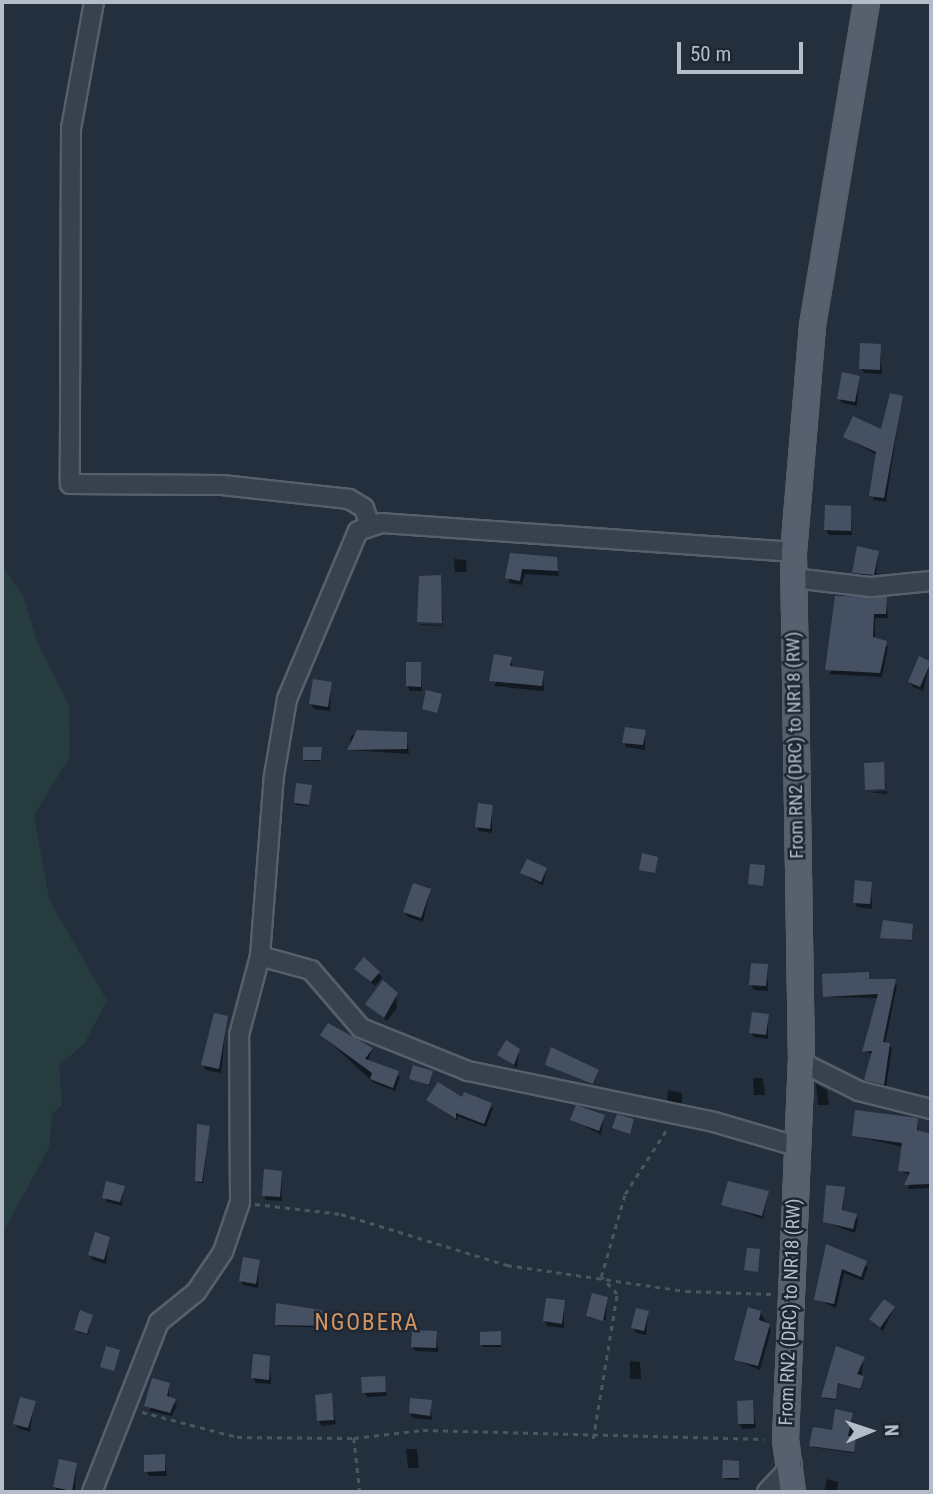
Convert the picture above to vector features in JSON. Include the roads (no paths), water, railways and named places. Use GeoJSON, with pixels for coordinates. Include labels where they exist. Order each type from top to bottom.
{"type":"FeatureCollection","features":[{"type":"Feature","properties":{"kind":"main road","name":"From RN2 (DRC) to NR18 (RW)"},"geometry":{"type":"LineString","coordinates":[[793,1492],[792,1465],[785,1439],[796,1146],[802,1062],[793,552],[812,326],[866,2]]}},
{"type":"Feature","properties":{"kind":"street"},"geometry":{"type":"LineString","coordinates":[[94,2],[71,129],[70,484],[222,485],[349,499],[364,508],[369,523]]}},
{"type":"Feature","properties":{"kind":"street"},"geometry":{"type":"LineString","coordinates":[[92,1492],[123,1406],[159,1322],[196,1292],[223,1252],[240,1202],[239,1035],[260,956],[288,699],[358,531],[369,523],[793,552]]}},
{"type":"Feature","properties":{"kind":"street"},"geometry":{"type":"LineString","coordinates":[[793,578],[872,587],[931,581]]}},
{"type":"Feature","properties":{"kind":"street"},"geometry":{"type":"LineString","coordinates":[[260,956],[311,970],[361,1028],[468,1071],[796,1146]]}},
{"type":"Feature","properties":{"kind":"street"},"geometry":{"type":"LineString","coordinates":[[802,1062],[859,1091],[931,1109]]}},
{"type":"Feature","properties":{"kind":"street"},"geometry":{"type":"LineString","coordinates":[[766,1492],[792,1465]]}},
{"type":"Feature","properties":{"kind":"district","name":"NGOBERA"},"geometry":{"type":"Point","coordinates":[367,1323]}}]}
